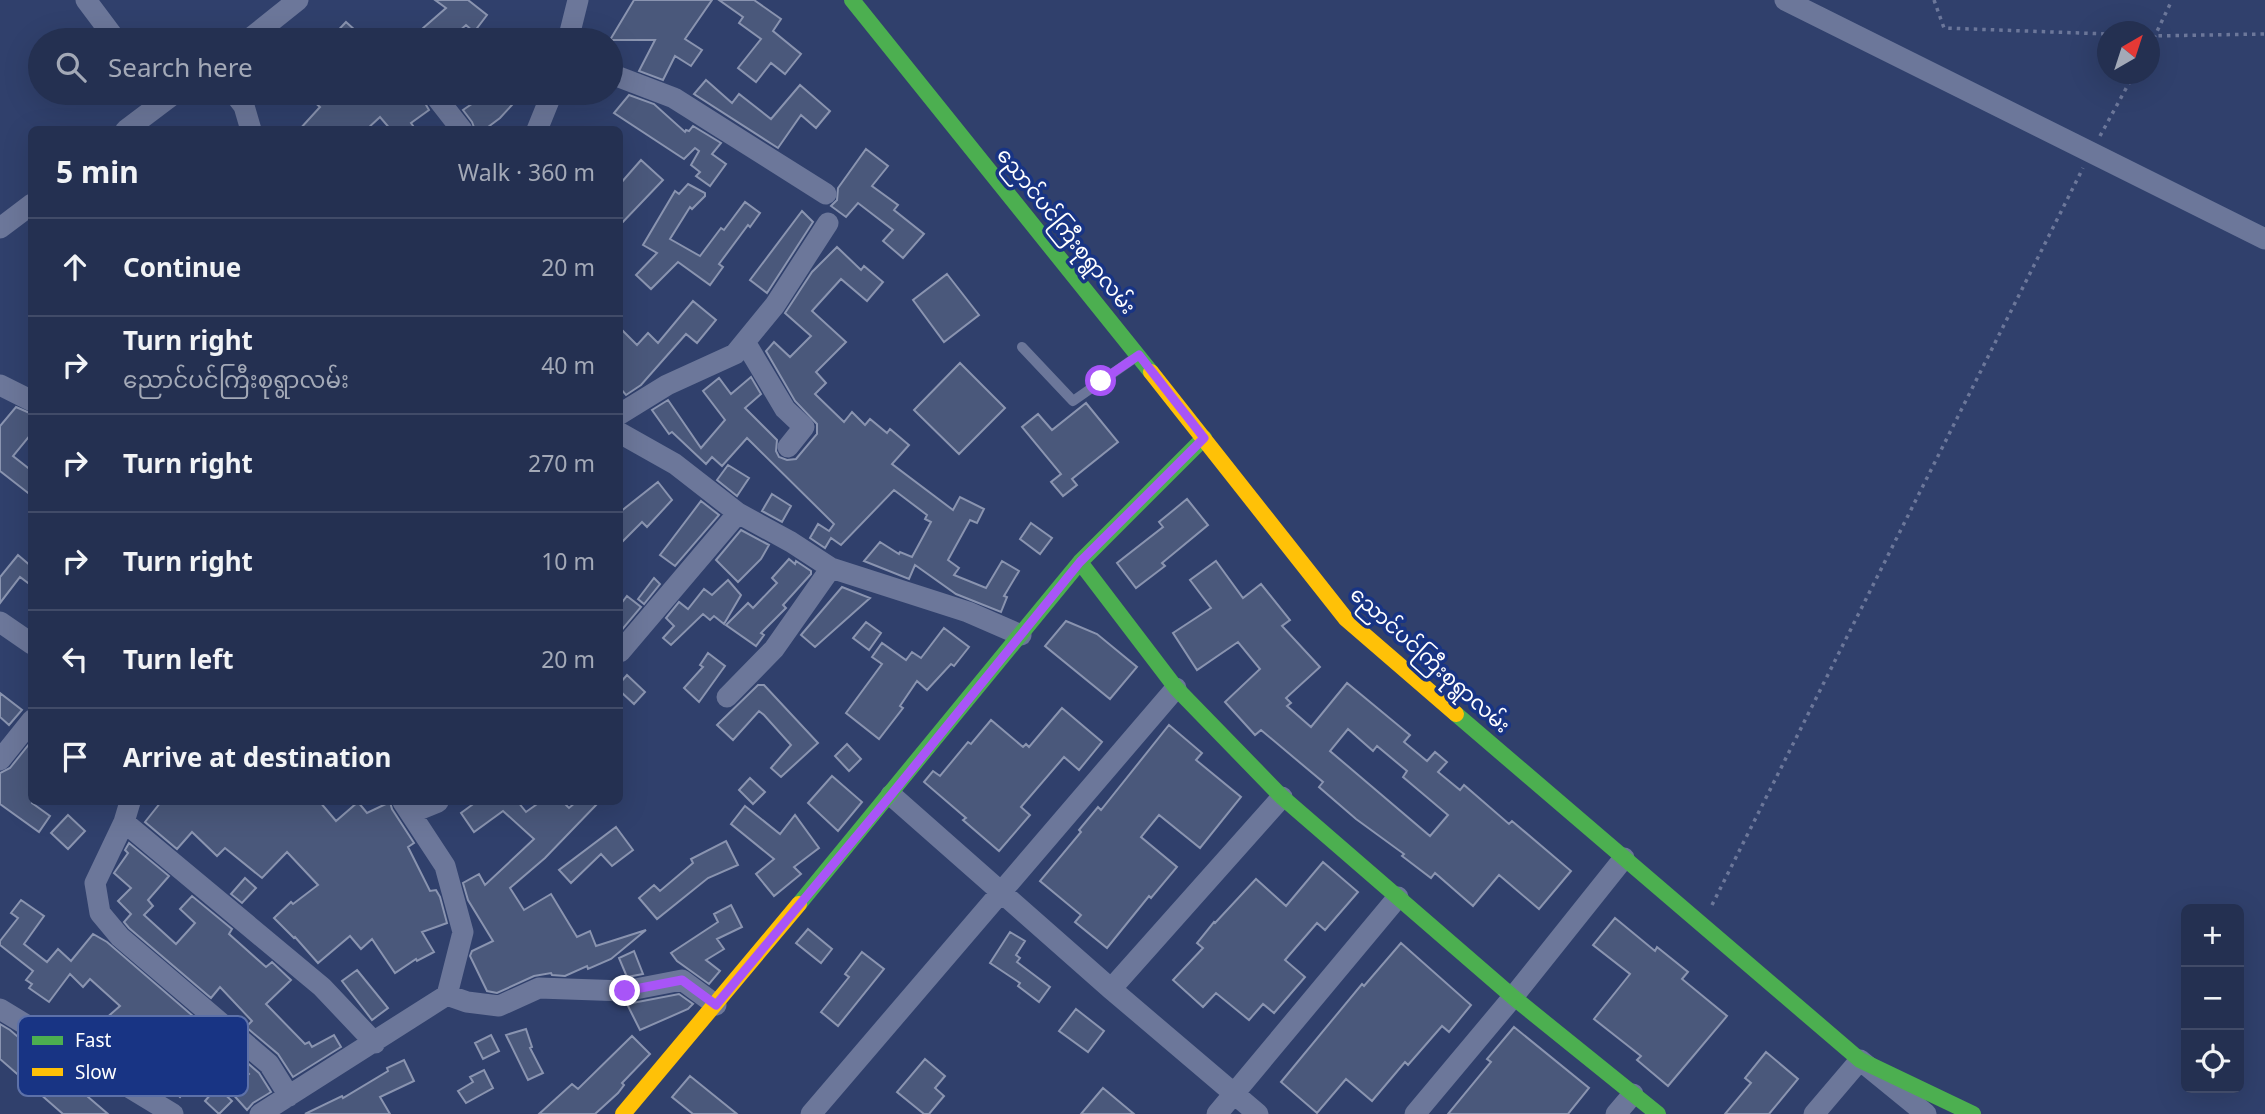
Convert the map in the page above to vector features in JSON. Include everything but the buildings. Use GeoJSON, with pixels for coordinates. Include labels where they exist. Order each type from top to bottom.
{"type":"FeatureCollection","features":[{"type":"Feature","properties":{"kind":"street"},"geometry":{"type":"LineString","coordinates":[[86,0],[107,28]]}},
{"type":"Feature","properties":{"kind":"street"},"geometry":{"type":"LineString","coordinates":[[263,28],[298,0]]}},
{"type":"Feature","properties":{"kind":"street"},"geometry":{"type":"LineString","coordinates":[[571,28],[578,0]]}},
{"type":"Feature","properties":{"kind":"street","name":"ညောင်ပင်ကြီးစုရွာလမ်း"},"geometry":{"type":"LineString","coordinates":[[852,0],[1139,355],[1346,619],[1860,1060],[1973,1114]]}},
{"type":"Feature","properties":{"kind":"street"},"geometry":{"type":"LineString","coordinates":[[1785,0],[2265,239]]}},
{"type":"Feature","properties":{"kind":"street"},"geometry":{"type":"LineString","coordinates":[[623,79],[674,98],[826,194]]}},
{"type":"Feature","properties":{"kind":"street"},"geometry":{"type":"LineString","coordinates":[[130,126],[154,105]]}},
{"type":"Feature","properties":{"kind":"street"},"geometry":{"type":"LineString","coordinates":[[243,105],[250,126]]}},
{"type":"Feature","properties":{"kind":"street"},"geometry":{"type":"LineString","coordinates":[[442,105],[459,126]]}},
{"type":"Feature","properties":{"kind":"street"},"geometry":{"type":"LineString","coordinates":[[539,126],[547,105]]}},
{"type":"Feature","properties":{"kind":"street"},"geometry":{"type":"LineString","coordinates":[[0,228],[28,207]]}},
{"type":"Feature","properties":{"kind":"street"},"geometry":{"type":"LineString","coordinates":[[623,412],[667,384],[735,354],[775,305],[828,223]]}},
{"type":"Feature","properties":{"kind":"street"},"geometry":{"type":"LineString","coordinates":[[745,342],[785,409],[804,427],[788,447]]}},
{"type":"Feature","properties":{"kind":"street"},"geometry":{"type":"LineString","coordinates":[[0,385],[28,399]]}},
{"type":"Feature","properties":{"kind":"street"},"geometry":{"type":"LineString","coordinates":[[623,435],[675,464],[738,513],[831,568],[968,612],[1021,635]]}},
{"type":"Feature","properties":{"kind":"street"},"geometry":{"type":"LineString","coordinates":[[624,1114],[891,795],[1080,562],[1204,438]]}},
{"type":"Feature","properties":{"kind":"street"},"geometry":{"type":"LineString","coordinates":[[623,648],[738,513]]}},
{"type":"Feature","properties":{"kind":"street"},"geometry":{"type":"LineString","coordinates":[[1080,562],[1176,688],[1282,797],[1513,997],[1658,1114]]}},
{"type":"Feature","properties":{"kind":"street"},"geometry":{"type":"LineString","coordinates":[[727,696],[774,649],[831,568]]}},
{"type":"Feature","properties":{"kind":"street"},"geometry":{"type":"LineString","coordinates":[[0,622],[28,641]]}},
{"type":"Feature","properties":{"kind":"street"},"geometry":{"type":"LineString","coordinates":[[811,1114],[1176,688]]}},
{"type":"Feature","properties":{"kind":"street"},"geometry":{"type":"LineString","coordinates":[[0,760],[28,725]]}},
{"type":"Feature","properties":{"kind":"street"},"geometry":{"type":"LineString","coordinates":[[891,795],[1258,1114]]}},
{"type":"Feature","properties":{"kind":"street"},"geometry":{"type":"LineString","coordinates":[[1111,989],[1282,797]]}},
{"type":"Feature","properties":{"kind":"street"},"geometry":{"type":"LineString","coordinates":[[129,805],[124,822],[95,883],[100,913],[120,937],[213,1016]]}},
{"type":"Feature","properties":{"kind":"street"},"geometry":{"type":"LineString","coordinates":[[260,1114],[447,995],[463,932],[445,866],[407,807]]}},
{"type":"Feature","properties":{"kind":"street"},"geometry":{"type":"LineString","coordinates":[[124,822],[322,988],[375,1042]]}},
{"type":"Feature","properties":{"kind":"street"},"geometry":{"type":"LineString","coordinates":[[1415,1114],[1624,858]]}},
{"type":"Feature","properties":{"kind":"street"},"geometry":{"type":"LineString","coordinates":[[1217,1114],[1398,897]]}},
{"type":"Feature","properties":{"kind":"street"},"geometry":{"type":"LineString","coordinates":[[447,995],[467,1002],[499,1006],[539,988],[625,991],[682,980],[716,1005]]}},
{"type":"Feature","properties":{"kind":"street"},"geometry":{"type":"LineString","coordinates":[[0,1009],[18,1020]]}},
{"type":"Feature","properties":{"kind":"street"},"geometry":{"type":"LineString","coordinates":[[248,1045],[270,1064],[289,1096]]}},
{"type":"Feature","properties":{"kind":"street"},"geometry":{"type":"LineString","coordinates":[[1814,1114],[1860,1060],[1926,1114]]}},
{"type":"Feature","properties":{"kind":"street"},"geometry":{"type":"LineString","coordinates":[[1616,1114],[1633,1094]]}},
{"type":"Feature","properties":{"kind":"street"},"geometry":{"type":"LineString","coordinates":[[143,1096],[173,1114]]}},
{"type":"Feature","properties":{"kind":"lane"},"geometry":{"type":"LineString","coordinates":[[1023,346],[1073,401],[1139,355]]}},
{"type":"Feature","properties":{"kind":"path"},"geometry":{"type":"LineString","coordinates":[[1934,0],[1944,28],[2097,34]]}},
{"type":"Feature","properties":{"kind":"path"},"geometry":{"type":"LineString","coordinates":[[2160,22],[2172,0]]}},
{"type":"Feature","properties":{"kind":"path"},"geometry":{"type":"LineString","coordinates":[[2160,36],[2265,34]]}},
{"type":"Feature","properties":{"kind":"path"},"geometry":{"type":"LineString","coordinates":[[1702,924],[2091,153],[2129,84]]}},
{"type":"Feature","properties":{"kind":"traffic: fast"},"geometry":{"type":"LineString","coordinates":[[852,0],[1151,372]]}},
{"type":"Feature","properties":{"kind":"traffic: fast"},"geometry":{"type":"LineString","coordinates":[[799,904],[1080,562],[1204,438]]}},
{"type":"Feature","properties":{"kind":"traffic: fast"},"geometry":{"type":"LineString","coordinates":[[1080,562],[1176,688],[1282,797],[1513,997],[1658,1114]]}},
{"type":"Feature","properties":{"kind":"traffic: fast"},"geometry":{"type":"LineString","coordinates":[[1456,714],[1860,1060],[1973,1114]]}},
{"type":"Feature","properties":{"kind":"traffic: slow"},"geometry":{"type":"LineString","coordinates":[[1151,372],[1346,619],[1456,714]]}},
{"type":"Feature","properties":{"kind":"traffic: slow"},"geometry":{"type":"LineString","coordinates":[[623,1114],[799,904]]}},
{"type":"Feature","properties":{"kind":"route"},"geometry":{"type":"LineString","coordinates":[[625,991],[682,980],[716,1005],[1080,562],[1204,438],[1139,355],[1101,381]]}}]}
